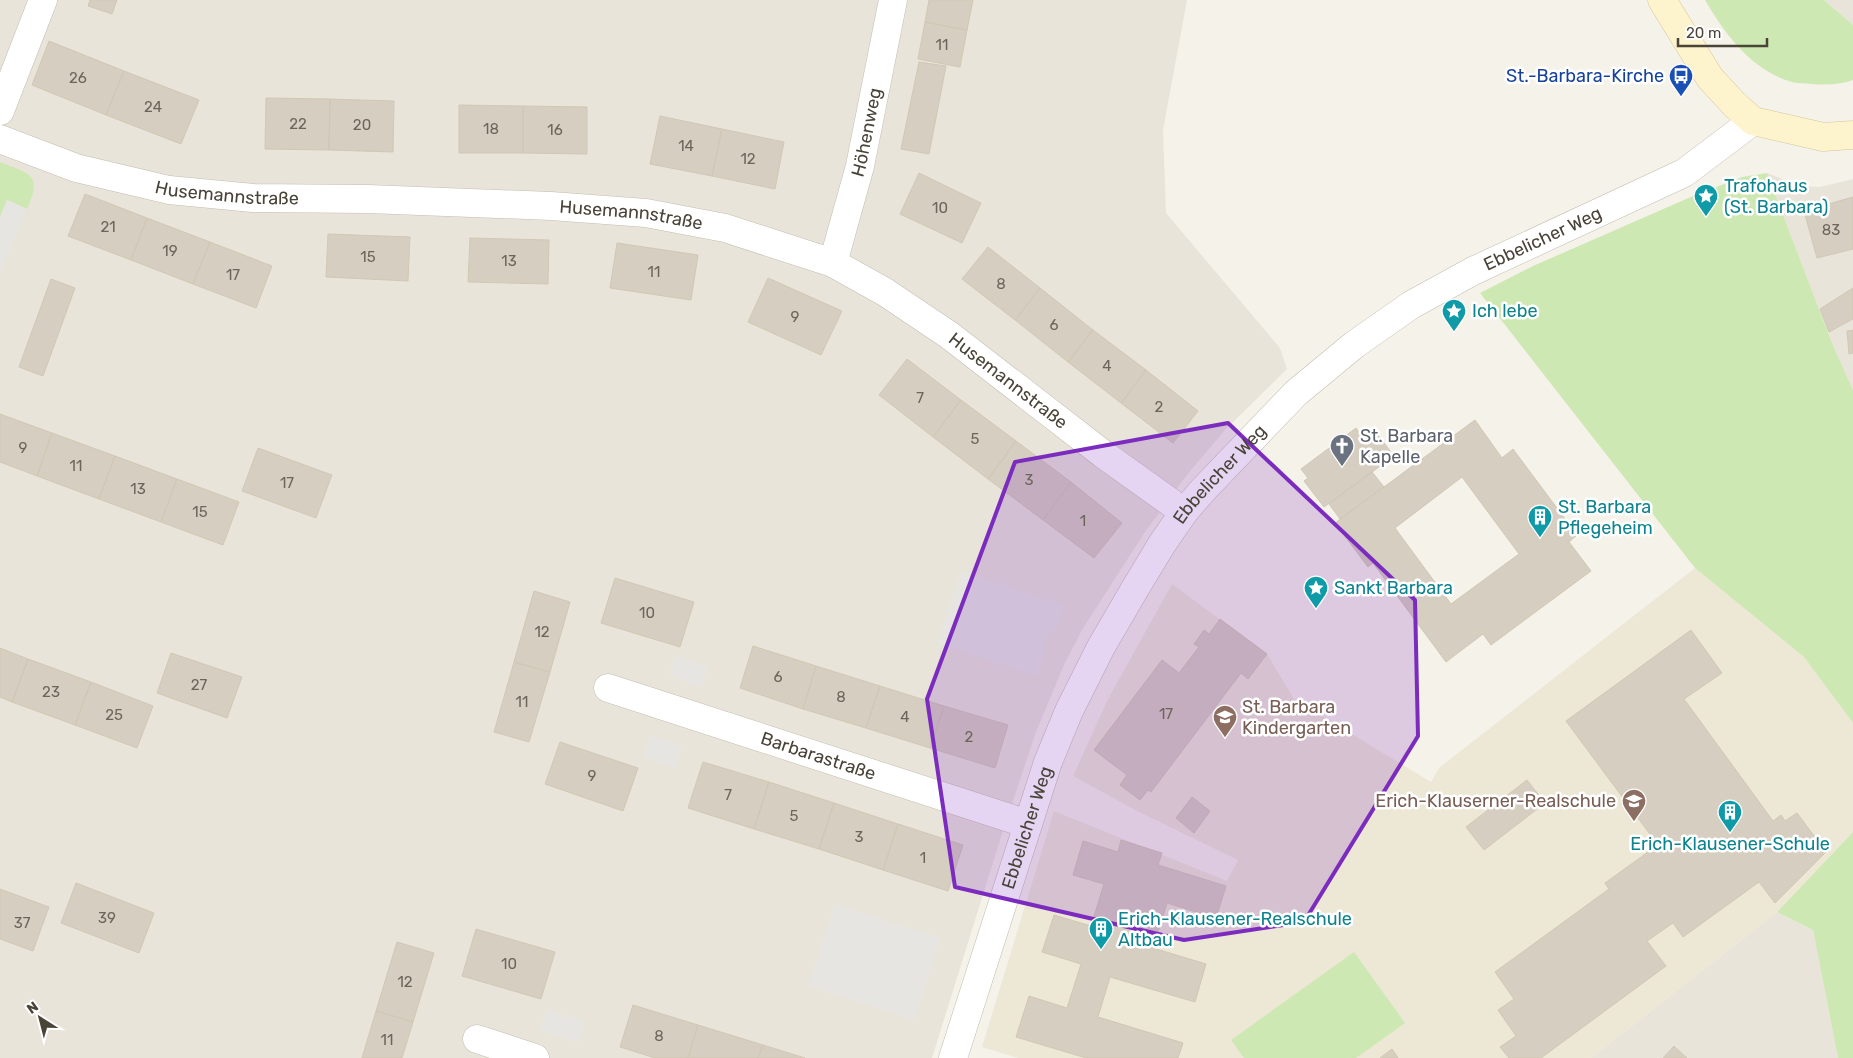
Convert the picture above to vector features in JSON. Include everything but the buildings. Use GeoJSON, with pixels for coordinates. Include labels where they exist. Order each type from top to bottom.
{"type":"FeatureCollection","features":[{"type":"Feature","properties":{"kind":"main road"},"geometry":{"type":"LineString","coordinates":[[1662,0],[1710,78],[1753,121],[1823,137],[1853,135]]}},
{"type":"Feature","properties":{"kind":"street"},"geometry":{"type":"LineString","coordinates":[[0,111],[43,0]]}},
{"type":"Feature","properties":{"kind":"street","name":"Höhenweg"},"geometry":{"type":"LineString","coordinates":[[834,263],[860,166],[893,0]]}},
{"type":"Feature","properties":{"kind":"street","name":"Ebbelicher Weg"},"geometry":{"type":"LineString","coordinates":[[953,1058],[1048,762],[1101,647],[1162,544],[1184,512],[1296,393],[1354,345],[1411,305],[1473,271],[1684,173],[1753,121]]}},
{"type":"Feature","properties":{"kind":"street","name":"Husemannstraße"},"geometry":{"type":"LineString","coordinates":[[0,139],[76,168],[169,190],[253,198],[368,199],[542,206],[646,213],[725,228],[834,263],[885,292],[949,335],[1103,454],[1184,512]]}},
{"type":"Feature","properties":{"kind":"street","name":"Barbarastraße"},"geometry":{"type":"LineString","coordinates":[[608,688],[1028,824]]}},
{"type":"Feature","properties":{"kind":"street"},"geometry":{"type":"LineString","coordinates":[[477,1039],[535,1058]]}},
{"type":"Feature","properties":{"kind":"highlighted area"},"geometry":{"type":"Polygon","coordinates":[[[1228,423],[1415,600],[1418,736],[1304,922],[1184,940],[955,887],[927,699],[1015,462],[1228,423]]]}},
{"type":"Feature","properties":{"kind":"shaded area"},"geometry":{"type":"Polygon","coordinates":[[[0,0],[1187,0],[1163,130],[1166,213],[1280,348],[1287,369],[1224,431],[1186,476],[1143,535],[1082,630],[1064,665],[1036,732],[932,1058],[0,1058],[0,0]]]}},
{"type":"Feature","properties":{"kind":"shaded area"},"geometry":{"type":"Polygon","coordinates":[[[1824,0],[1853,0],[1853,25],[1824,0]]]}},
{"type":"Feature","properties":{"kind":"shaded area"},"geometry":{"type":"Polygon","coordinates":[[[1767,173],[1800,186],[1820,187],[1853,179],[1853,390],[1832,343],[1767,173]]]}},
{"type":"Feature","properties":{"kind":"shaded area"},"geometry":{"type":"Polygon","coordinates":[[[7,200],[27,209],[0,273],[0,217],[7,200]]]}},
{"type":"Feature","properties":{"kind":"shaded area","name":"Erich-Klauserner-Realschule"},"geometry":{"type":"Polygon","coordinates":[[[1695,568],[1804,657],[1853,723],[1853,832],[1777,912],[1591,1058],[1018,1058],[982,1047],[1054,811],[1227,881],[1238,860],[1141,813],[1073,776],[1108,699],[1172,584],[1267,654],[1294,699],[1431,782],[1439,768],[1695,568]]]}},
{"type":"Feature","properties":{"kind":"shaded area"},"geometry":{"type":"Polygon","coordinates":[[[961,571],[1064,605],[1058,624],[1042,644],[1045,649],[1038,676],[937,643],[961,571]]]}},
{"type":"Feature","properties":{"kind":"shaded area"},"geometry":{"type":"Polygon","coordinates":[[[675,656],[708,667],[701,687],[669,676],[675,656]]]}},
{"type":"Feature","properties":{"kind":"shaded area"},"geometry":{"type":"Polygon","coordinates":[[[650,735],[682,746],[675,768],[643,757],[650,735]]]}},
{"type":"Feature","properties":{"kind":"shaded area"},"geometry":{"type":"Polygon","coordinates":[[[835,904],[940,938],[914,1020],[808,986],[835,904]]]}},
{"type":"Feature","properties":{"kind":"shaded area"},"geometry":{"type":"Polygon","coordinates":[[[1777,912],[1813,930],[1838,1058],[1591,1058],[1777,912]]]}},
{"type":"Feature","properties":{"kind":"shaded area"},"geometry":{"type":"Polygon","coordinates":[[[547,1009],[585,1022],[578,1043],[539,1030],[547,1009]]]}},
{"type":"Feature","properties":{"kind":"green space"},"geometry":{"type":"Polygon","coordinates":[[[1705,0],[1824,0],[1853,25],[1853,80],[1838,84],[1817,84],[1794,83],[1778,77],[1764,69],[1741,50],[1721,26],[1705,0]]]}},
{"type":"Feature","properties":{"kind":"green space"},"geometry":{"type":"Polygon","coordinates":[[[0,162],[26,173],[31,177],[34,189],[27,209],[7,200],[0,217],[0,162]]]}},
{"type":"Feature","properties":{"kind":"green space"},"geometry":{"type":"Polygon","coordinates":[[[1767,173],[1832,343],[1853,390],[1853,723],[1804,657],[1695,568],[1480,293],[1533,266],[1693,196],[1742,177],[1767,173]]]}},
{"type":"Feature","properties":{"kind":"green space"},"geometry":{"type":"Polygon","coordinates":[[[1853,832],[1853,1058],[1838,1058],[1813,930],[1777,912],[1853,832]]]}},
{"type":"Feature","properties":{"kind":"green space"},"geometry":{"type":"Polygon","coordinates":[[[1354,952],[1405,1023],[1356,1058],[1244,1058],[1231,1040],[1354,952]]]}},
{"type":"Feature","properties":{"kind":"place","name":"St.-Barbara-Kirche"},"geometry":{"type":"Point","coordinates":[1681,97]}},
{"type":"Feature","properties":{"kind":"place","name":"Trafohaus (St. Barbara)"},"geometry":{"type":"Point","coordinates":[1706,217]}},
{"type":"Feature","properties":{"kind":"place","name":"Ich lebe"},"geometry":{"type":"Point","coordinates":[1454,332]}},
{"type":"Feature","properties":{"kind":"place","name":"St. Barbara Kapelle"},"geometry":{"type":"Point","coordinates":[1342,467]}},
{"type":"Feature","properties":{"kind":"place","name":"St. Barbara Pflegeheim"},"geometry":{"type":"Point","coordinates":[1540,538]}},
{"type":"Feature","properties":{"kind":"place","name":"Sankt Barbara"},"geometry":{"type":"Point","coordinates":[1316,609]}},
{"type":"Feature","properties":{"kind":"place","name":"St. Barbara Kindergarten"},"geometry":{"type":"Point","coordinates":[1225,738]}},
{"type":"Feature","properties":{"kind":"place","name":"Erich-Klauserner-Realschule"},"geometry":{"type":"Point","coordinates":[1634,822]}},
{"type":"Feature","properties":{"kind":"place","name":"Erich-Klausener-Schule"},"geometry":{"type":"Point","coordinates":[1730,833]}},
{"type":"Feature","properties":{"kind":"place","name":"Erich-Klausener-Realschule Altbau"},"geometry":{"type":"Point","coordinates":[1101,950]}}]}
